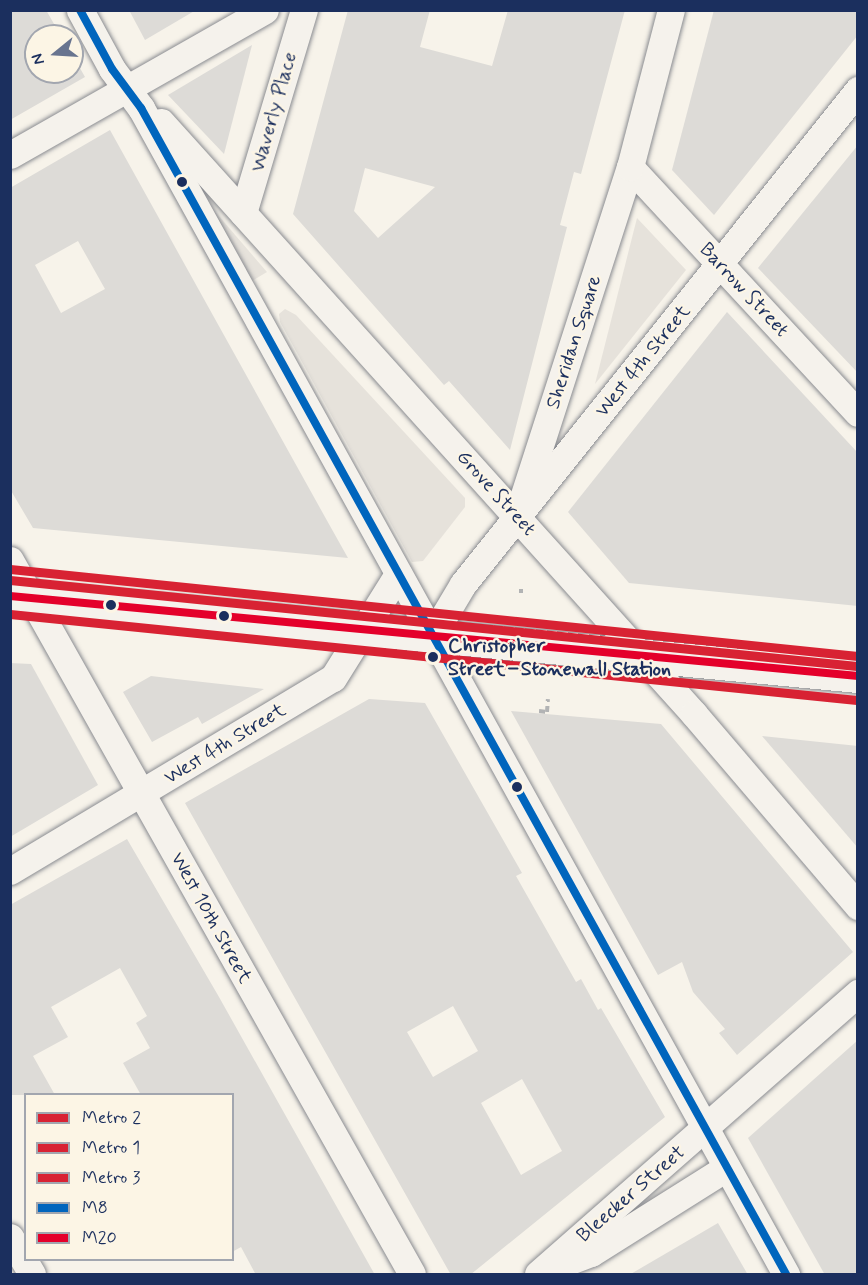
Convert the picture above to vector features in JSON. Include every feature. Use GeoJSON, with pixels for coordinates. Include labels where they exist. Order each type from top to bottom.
{"type":"FeatureCollection","features":[{"type":"Feature","properties":{"kind":"main road"},"geometry":{"type":"LineString","coordinates":[[21,597],[858,676]]}},
{"type":"Feature","properties":{"kind":"street"},"geometry":{"type":"LineString","coordinates":[[80,10],[112,69],[127,87],[786,1275]]}},
{"type":"Feature","properties":{"kind":"street"},"geometry":{"type":"LineString","coordinates":[[10,155],[265,10]]}},
{"type":"Feature","properties":{"kind":"street","name":"Waverly Place"},"geometry":{"type":"LineString","coordinates":[[243,213],[304,10]]}},
{"type":"Feature","properties":{"kind":"street","name":"Sheridan Square"},"geometry":{"type":"LineString","coordinates":[[516,516],[630,167],[670,10]]}},
{"type":"Feature","properties":{"kind":"street","name":"Grove Street"},"geometry":{"type":"LineString","coordinates":[[127,87],[642,656],[858,906]]}},
{"type":"Feature","properties":{"kind":"street","name":"West 4th Street"},"geometry":{"type":"LineString","coordinates":[[432,636],[463,584],[516,516],[720,265],[858,90]]}},
{"type":"Feature","properties":{"kind":"street","name":"Barrow Street"},"geometry":{"type":"LineString","coordinates":[[630,167],[858,413]]}},
{"type":"Feature","properties":{"kind":"street","name":"West 10th Street"},"geometry":{"type":"LineString","coordinates":[[10,560],[21,597],[142,795],[412,1275]]}},
{"type":"Feature","properties":{"kind":"street","name":"West 4th Street"},"geometry":{"type":"LineString","coordinates":[[10,872],[142,795],[333,678],[398,574]]}},
{"type":"Feature","properties":{"kind":"street","name":"Bleecker Street"},"geometry":{"type":"LineString","coordinates":[[539,1274],[858,993]]}},
{"type":"Feature","properties":{"kind":"street","name":"Bleecker Street"},"geometry":{"type":"LineString","coordinates":[[539,1274],[591,1253],[726,1168]]}},
{"type":"Feature","properties":{"kind":"street"},"geometry":{"type":"LineString","coordinates":[[10,1237],[32,1275]]}},
{"type":"Feature","properties":{"kind":"path"},"geometry":{"type":"LineString","coordinates":[[538,711],[547,712],[548,699]]}},
{"type":"Feature","properties":{"kind":"shaded area"},"geometry":{"type":"Polygon","coordinates":[[[205,200],[267,272],[252,281],[205,200]]]}},
{"type":"Feature","properties":{"kind":"shaded area"},"geometry":{"type":"Polygon","coordinates":[[[637,218],[686,270],[595,384],[637,218]]]}},
{"type":"Feature","properties":{"kind":"shaded area"},"geometry":{"type":"Polygon","coordinates":[[[285,309],[296,315],[465,498],[465,507],[423,561],[412,562],[280,322],[279,314],[285,309]]]}},
{"type":"Feature","properties":{"kind":"building"},"geometry":{"type":"Polygon","coordinates":[[[10,10],[46,10],[54,24],[24,24],[24,84],[73,84],[10,120],[10,10]]]}},
{"type":"Feature","properties":{"kind":"building"},"geometry":{"type":"Polygon","coordinates":[[[129,10],[196,10],[145,40],[129,10]]]}},
{"type":"Feature","properties":{"kind":"building"},"geometry":{"type":"Polygon","coordinates":[[[348,10],[430,10],[420,47],[492,66],[508,10],[625,10],[581,174],[574,172],[560,225],[567,227],[510,450],[449,381],[444,385],[293,214],[348,10]],[[365,168],[354,211],[378,238],[435,187],[365,168]]]}},
{"type":"Feature","properties":{"kind":"building"},"geometry":{"type":"Polygon","coordinates":[[[714,10],[858,10],[858,35],[714,215],[672,170],[714,10]]]}},
{"type":"Feature","properties":{"kind":"building"},"geometry":{"type":"Polygon","coordinates":[[[252,45],[224,154],[168,95],[252,45]]]}},
{"type":"Feature","properties":{"kind":"building"},"geometry":{"type":"Polygon","coordinates":[[[110,130],[348,558],[33,528],[10,489],[10,188],[110,130]],[[78,241],[35,265],[61,313],[105,289],[78,241]]]}},
{"type":"Feature","properties":{"kind":"building"},"geometry":{"type":"Polygon","coordinates":[[[858,145],[858,373],[758,268],[858,145]]]}},
{"type":"Feature","properties":{"kind":"building"},"geometry":{"type":"Polygon","coordinates":[[[727,312],[858,453],[858,606],[629,583],[568,512],[727,312]]]}},
{"type":"Feature","properties":{"kind":"building"},"geometry":{"type":"Polygon","coordinates":[[[10,663],[31,664],[98,785],[10,837],[10,663]]]}},
{"type":"Feature","properties":{"kind":"building"},"geometry":{"type":"Polygon","coordinates":[[[151,676],[264,689],[202,724],[198,717],[152,742],[123,692],[151,676]]]}},
{"type":"Feature","properties":{"kind":"building"},"geometry":{"type":"Polygon","coordinates":[[[369,699],[425,703],[522,873],[516,876],[576,982],[581,979],[598,1010],[601,1008],[665,1117],[470,1275],[451,1275],[185,803],[369,699]],[[453,1006],[407,1032],[433,1077],[478,1051],[453,1006]],[[522,1079],[481,1103],[521,1175],[562,1151],[522,1079]]]}},
{"type":"Feature","properties":{"kind":"building"},"geometry":{"type":"Polygon","coordinates":[[[511,711],[661,724],[853,952],[737,1055],[719,1033],[725,1029],[693,992],[682,962],[658,975],[511,711]]]}},
{"type":"Feature","properties":{"kind":"building"},"geometry":{"type":"Polygon","coordinates":[[[762,736],[858,746],[858,848],[762,736]]]}},
{"type":"Feature","properties":{"kind":"building"},"geometry":{"type":"Polygon","coordinates":[[[127,839],[219,997],[375,1275],[256,1275],[241,1247],[234,1251],[234,1093],[140,1093],[123,1063],[150,1048],[136,1023],[147,1016],[120,968],[51,1007],[68,1037],[33,1056],[54,1093],[10,1095],[10,905],[127,839]]]}},
{"type":"Feature","properties":{"kind":"building"},"geometry":{"type":"Polygon","coordinates":[[[858,1040],[858,1275],[825,1275],[748,1138],[858,1040]]]}},
{"type":"Feature","properties":{"kind":"building"},"geometry":{"type":"Polygon","coordinates":[[[718,1223],[748,1275],[629,1275],[718,1223]]]}},
{"type":"Feature","properties":{"kind":"metro line","name":"2"},"geometry":{"type":"LineString","coordinates":[[10,569],[858,656]]}},
{"type":"Feature","properties":{"kind":"metro line","name":"1"},"geometry":{"type":"LineString","coordinates":[[10,580],[857,666]]}},
{"type":"Feature","properties":{"kind":"metro line","name":"3"},"geometry":{"type":"LineString","coordinates":[[10,614],[857,700]]}},
{"type":"Feature","properties":{"kind":"transit line","name":"M8"},"geometry":{"type":"LineString","coordinates":[[80,10],[112,69],[141,108],[786,1274]]}},
{"type":"Feature","properties":{"kind":"transit line","name":"M20"},"geometry":{"type":"LineString","coordinates":[[10,596],[858,676]]}},
{"type":"Feature","properties":{"kind":"place","name":"Christopher Street–Stonewall Station"},"geometry":{"type":"Point","coordinates":[433,657]}}]}
